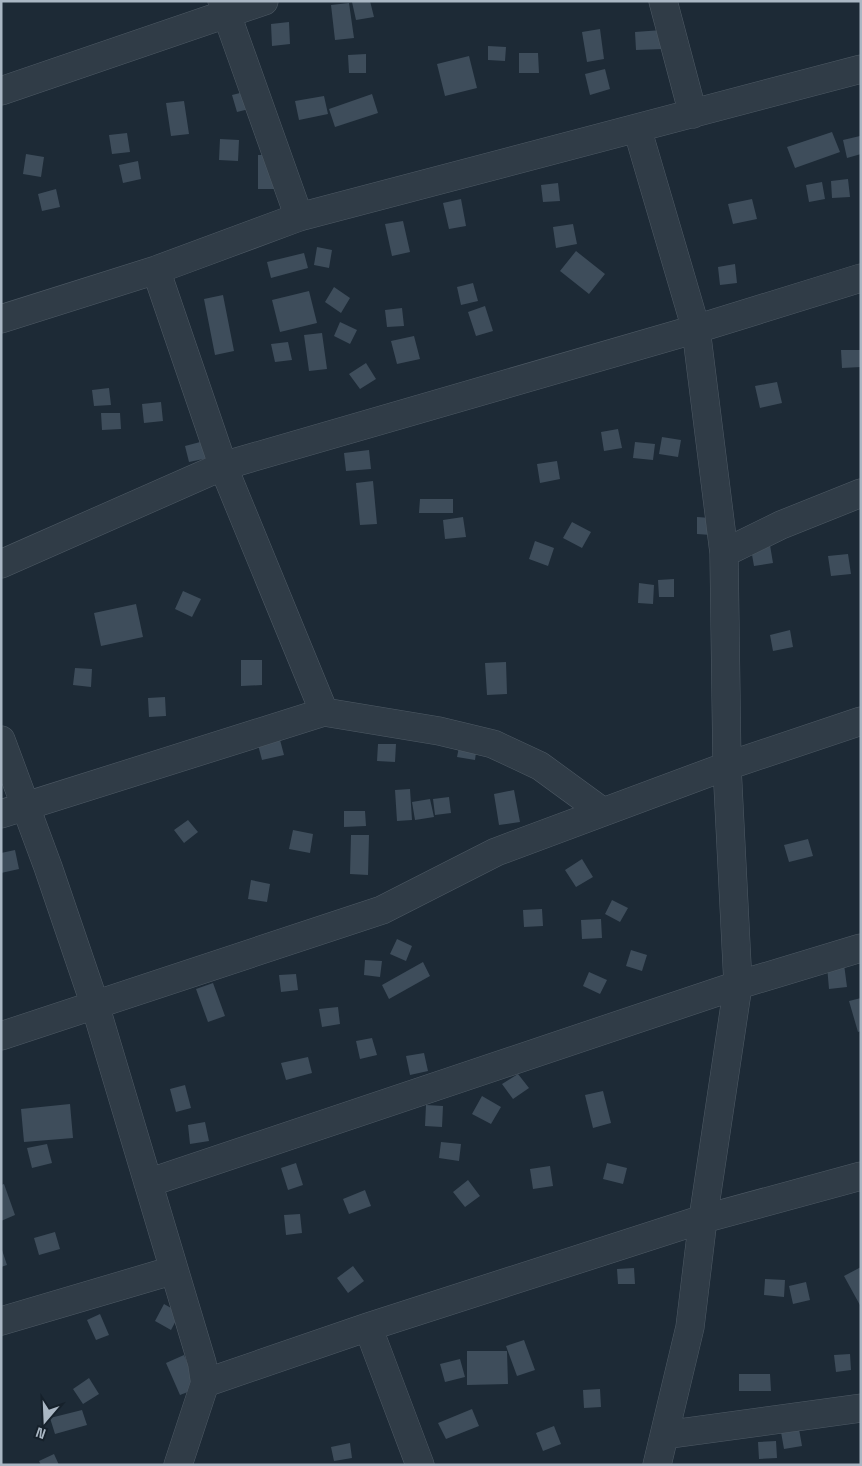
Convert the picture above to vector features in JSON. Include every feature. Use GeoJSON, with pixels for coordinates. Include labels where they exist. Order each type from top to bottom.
{"type":"FeatureCollection","features":[{"type":"Feature","properties":{"kind":"street"},"geometry":{"type":"LineString","coordinates":[[1,91],[224,8],[264,1]]}},
{"type":"Feature","properties":{"kind":"street"},"geometry":{"type":"LineString","coordinates":[[663,1],[693,114]]}},
{"type":"Feature","properties":{"kind":"street"},"geometry":{"type":"LineString","coordinates":[[224,8],[299,217]]}},
{"type":"Feature","properties":{"kind":"street"},"geometry":{"type":"LineString","coordinates":[[1,318],[156,270],[299,217],[861,69]]}},
{"type":"Feature","properties":{"kind":"street"},"geometry":{"type":"LineString","coordinates":[[637,128],[696,329],[724,553],[727,766],[738,985],[703,1219],[690,1326],[657,1465]]}},
{"type":"Feature","properties":{"kind":"street"},"geometry":{"type":"LineString","coordinates":[[156,270],[223,466],[324,712]]}},
{"type":"Feature","properties":{"kind":"street"},"geometry":{"type":"LineString","coordinates":[[1,564],[223,466],[696,329],[861,278]]}},
{"type":"Feature","properties":{"kind":"street"},"geometry":{"type":"LineString","coordinates":[[724,553],[780,525],[861,493]]}},
{"type":"Feature","properties":{"kind":"street"},"geometry":{"type":"LineString","coordinates":[[13,810],[324,712],[439,731],[493,744],[540,766],[603,812]]}},
{"type":"Feature","properties":{"kind":"street"},"geometry":{"type":"LineString","coordinates":[[1,1036],[382,910],[496,852],[727,766],[861,721]]}},
{"type":"Feature","properties":{"kind":"street"},"geometry":{"type":"LineString","coordinates":[[1,740],[13,810],[48,867],[95,1005],[202,1363],[205,1383],[178,1465]]}},
{"type":"Feature","properties":{"kind":"street"},"geometry":{"type":"LineString","coordinates":[[148,1183],[738,985],[861,948]]}},
{"type":"Feature","properties":{"kind":"street"},"geometry":{"type":"LineString","coordinates":[[205,1383],[368,1327],[703,1219],[861,1176]]}},
{"type":"Feature","properties":{"kind":"street"},"geometry":{"type":"LineString","coordinates":[[1,1321],[174,1270]]}},
{"type":"Feature","properties":{"kind":"street"},"geometry":{"type":"LineString","coordinates":[[368,1327],[420,1465]]}},
{"type":"Feature","properties":{"kind":"street"},"geometry":{"type":"LineString","coordinates":[[664,1435],[861,1408]]}},
{"type":"Feature","properties":{"kind":"building"},"geometry":{"type":"Polygon","coordinates":[[[370,1],[374,17],[356,20],[352,2],[370,1]]]}},
{"type":"Feature","properties":{"kind":"building"},"geometry":{"type":"Polygon","coordinates":[[[349,3],[354,38],[335,40],[331,5],[349,3]]]}},
{"type":"Feature","properties":{"kind":"building"},"geometry":{"type":"Polygon","coordinates":[[[289,22],[290,44],[272,46],[271,24],[289,22]]]}},
{"type":"Feature","properties":{"kind":"building"},"geometry":{"type":"Polygon","coordinates":[[[600,29],[604,59],[587,62],[582,32],[600,29]]]}},
{"type":"Feature","properties":{"kind":"building"},"geometry":{"type":"Polygon","coordinates":[[[662,30],[663,49],[636,50],[635,32],[662,30]]]}},
{"type":"Feature","properties":{"kind":"building"},"geometry":{"type":"Polygon","coordinates":[[[488,46],[506,47],[505,61],[488,60],[488,46]]]}},
{"type":"Feature","properties":{"kind":"building"},"geometry":{"type":"Polygon","coordinates":[[[519,53],[538,53],[539,73],[519,73],[519,53]]]}},
{"type":"Feature","properties":{"kind":"building"},"geometry":{"type":"Polygon","coordinates":[[[366,54],[366,73],[349,73],[348,55],[366,54]]]}},
{"type":"Feature","properties":{"kind":"building"},"geometry":{"type":"Polygon","coordinates":[[[469,56],[477,88],[445,96],[437,64],[469,56]]]}},
{"type":"Feature","properties":{"kind":"building"},"geometry":{"type":"Polygon","coordinates":[[[605,69],[610,89],[590,95],[585,74],[605,69]]]}},
{"type":"Feature","properties":{"kind":"building"},"geometry":{"type":"Polygon","coordinates":[[[252,90],[257,107],[237,112],[232,95],[252,90]]]}},
{"type":"Feature","properties":{"kind":"building"},"geometry":{"type":"Polygon","coordinates":[[[372,94],[378,113],[335,127],[329,109],[372,94]]]}},
{"type":"Feature","properties":{"kind":"building"},"geometry":{"type":"Polygon","coordinates":[[[324,96],[328,114],[299,120],[295,101],[324,96]]]}},
{"type":"Feature","properties":{"kind":"building"},"geometry":{"type":"Polygon","coordinates":[[[184,101],[189,134],[171,136],[166,103],[184,101]]]}},
{"type":"Feature","properties":{"kind":"building"},"geometry":{"type":"Polygon","coordinates":[[[832,132],[840,152],[795,168],[787,147],[832,132]]]}},
{"type":"Feature","properties":{"kind":"building"},"geometry":{"type":"Polygon","coordinates":[[[127,133],[130,152],[112,154],[109,135],[127,133]]]}},
{"type":"Feature","properties":{"kind":"building"},"geometry":{"type":"Polygon","coordinates":[[[860,136],[861,154],[847,158],[843,140],[860,136]]]}},
{"type":"Feature","properties":{"kind":"building"},"geometry":{"type":"Polygon","coordinates":[[[220,139],[239,140],[238,161],[219,160],[220,139]]]}},
{"type":"Feature","properties":{"kind":"building"},"geometry":{"type":"Polygon","coordinates":[[[26,154],[44,157],[41,177],[23,174],[26,154]]]}},
{"type":"Feature","properties":{"kind":"building"},"geometry":{"type":"Polygon","coordinates":[[[258,155],[277,155],[277,189],[258,189],[258,155]]]}},
{"type":"Feature","properties":{"kind":"building"},"geometry":{"type":"Polygon","coordinates":[[[138,161],[141,179],[123,183],[119,165],[138,161]]]}},
{"type":"Feature","properties":{"kind":"building"},"geometry":{"type":"Polygon","coordinates":[[[848,179],[850,197],[832,198],[831,181],[848,179]]]}},
{"type":"Feature","properties":{"kind":"building"},"geometry":{"type":"Polygon","coordinates":[[[822,182],[825,199],[809,202],[806,185],[822,182]]]}},
{"type":"Feature","properties":{"kind":"building"},"geometry":{"type":"Polygon","coordinates":[[[558,183],[560,201],[543,202],[541,185],[558,183]]]}},
{"type":"Feature","properties":{"kind":"building"},"geometry":{"type":"Polygon","coordinates":[[[56,189],[60,207],[42,211],[38,194],[56,189]]]}},
{"type":"Feature","properties":{"kind":"building"},"geometry":{"type":"Polygon","coordinates":[[[461,199],[466,226],[449,229],[443,203],[461,199]]]}},
{"type":"Feature","properties":{"kind":"building"},"geometry":{"type":"Polygon","coordinates":[[[752,199],[757,219],[733,224],[728,204],[752,199]]]}},
{"type":"Feature","properties":{"kind":"building"},"geometry":{"type":"Polygon","coordinates":[[[403,221],[410,252],[392,256],[385,224],[403,221]]]}},
{"type":"Feature","properties":{"kind":"building"},"geometry":{"type":"Polygon","coordinates":[[[573,224],[577,244],[556,248],[553,227],[573,224]]]}},
{"type":"Feature","properties":{"kind":"building"},"geometry":{"type":"Polygon","coordinates":[[[317,247],[332,250],[329,268],[314,265],[317,247]]]}},
{"type":"Feature","properties":{"kind":"building"},"geometry":{"type":"Polygon","coordinates":[[[576,251],[605,274],[589,294],[560,271],[576,251]]]}},
{"type":"Feature","properties":{"kind":"building"},"geometry":{"type":"Polygon","coordinates":[[[304,253],[308,268],[271,278],[267,262],[304,253]]]}},
{"type":"Feature","properties":{"kind":"building"},"geometry":{"type":"Polygon","coordinates":[[[735,264],[737,283],[720,285],[718,267],[735,264]]]}},
{"type":"Feature","properties":{"kind":"building"},"geometry":{"type":"Polygon","coordinates":[[[473,283],[478,301],[461,305],[457,287],[473,283]]]}},
{"type":"Feature","properties":{"kind":"building"},"geometry":{"type":"Polygon","coordinates":[[[334,287],[350,298],[341,313],[325,302],[334,287]]]}},
{"type":"Feature","properties":{"kind":"building"},"geometry":{"type":"Polygon","coordinates":[[[309,291],[317,323],[280,332],[272,300],[309,291]]]}},
{"type":"Feature","properties":{"kind":"building"},"geometry":{"type":"Polygon","coordinates":[[[223,295],[234,351],[215,355],[204,299],[223,295]]]}},
{"type":"Feature","properties":{"kind":"building"},"geometry":{"type":"Polygon","coordinates":[[[485,306],[493,331],[476,336],[468,312],[485,306]]]}},
{"type":"Feature","properties":{"kind":"building"},"geometry":{"type":"Polygon","coordinates":[[[402,308],[404,326],[387,327],[385,310],[402,308]]]}},
{"type":"Feature","properties":{"kind":"building"},"geometry":{"type":"Polygon","coordinates":[[[340,322],[357,330],[350,344],[334,336],[340,322]]]}},
{"type":"Feature","properties":{"kind":"building"},"geometry":{"type":"Polygon","coordinates":[[[322,333],[327,369],[309,371],[304,335],[322,333]]]}},
{"type":"Feature","properties":{"kind":"building"},"geometry":{"type":"Polygon","coordinates":[[[414,336],[420,359],[397,364],[391,341],[414,336]]]}},
{"type":"Feature","properties":{"kind":"building"},"geometry":{"type":"Polygon","coordinates":[[[288,342],[292,360],[275,362],[271,344],[288,342]]]}},
{"type":"Feature","properties":{"kind":"building"},"geometry":{"type":"Polygon","coordinates":[[[841,350],[860,350],[861,367],[842,368],[841,350]]]}},
{"type":"Feature","properties":{"kind":"building"},"geometry":{"type":"Polygon","coordinates":[[[366,363],[376,379],[360,389],[349,374],[366,363]]]}},
{"type":"Feature","properties":{"kind":"building"},"geometry":{"type":"Polygon","coordinates":[[[777,382],[782,403],[760,408],[755,386],[777,382]]]}},
{"type":"Feature","properties":{"kind":"building"},"geometry":{"type":"Polygon","coordinates":[[[109,388],[111,405],[94,406],[92,390],[109,388]]]}},
{"type":"Feature","properties":{"kind":"building"},"geometry":{"type":"Polygon","coordinates":[[[161,402],[163,421],[144,423],[142,404],[161,402]]]}},
{"type":"Feature","properties":{"kind":"building"},"geometry":{"type":"Polygon","coordinates":[[[101,413],[120,413],[121,429],[102,430],[101,413]]]}},
{"type":"Feature","properties":{"kind":"building"},"geometry":{"type":"Polygon","coordinates":[[[618,429],[622,448],[604,451],[601,432],[618,429]]]}},
{"type":"Feature","properties":{"kind":"building"},"geometry":{"type":"Polygon","coordinates":[[[662,437],[681,440],[678,457],[659,454],[662,437]]]}},
{"type":"Feature","properties":{"kind":"building"},"geometry":{"type":"Polygon","coordinates":[[[204,441],[208,458],[189,462],[185,446],[204,441]]]}},
{"type":"Feature","properties":{"kind":"building"},"geometry":{"type":"Polygon","coordinates":[[[635,442],[655,444],[653,460],[633,458],[635,442]]]}},
{"type":"Feature","properties":{"kind":"building"},"geometry":{"type":"Polygon","coordinates":[[[369,450],[371,469],[346,471],[344,453],[369,450]]]}},
{"type":"Feature","properties":{"kind":"building"},"geometry":{"type":"Polygon","coordinates":[[[557,461],[560,479],[540,483],[537,464],[557,461]]]}},
{"type":"Feature","properties":{"kind":"building"},"geometry":{"type":"Polygon","coordinates":[[[373,481],[377,524],[360,525],[356,483],[373,481]]]}},
{"type":"Feature","properties":{"kind":"building"},"geometry":{"type":"Polygon","coordinates":[[[420,499],[453,499],[453,513],[419,513],[420,499]]]}},
{"type":"Feature","properties":{"kind":"building"},"geometry":{"type":"Polygon","coordinates":[[[463,517],[466,537],[445,539],[443,520],[463,517]]]}},
{"type":"Feature","properties":{"kind":"building"},"geometry":{"type":"Polygon","coordinates":[[[697,517],[711,518],[711,535],[697,534],[697,517]]]}},
{"type":"Feature","properties":{"kind":"building"},"geometry":{"type":"Polygon","coordinates":[[[572,522],[591,532],[582,548],[563,538],[572,522]]]}},
{"type":"Feature","properties":{"kind":"building"},"geometry":{"type":"Polygon","coordinates":[[[535,541],[554,548],[548,566],[529,559],[535,541]]]}},
{"type":"Feature","properties":{"kind":"building"},"geometry":{"type":"Polygon","coordinates":[[[770,545],[773,563],[754,566],[751,549],[770,545]]]}},
{"type":"Feature","properties":{"kind":"building"},"geometry":{"type":"Polygon","coordinates":[[[848,554],[851,574],[831,576],[828,556],[848,554]]]}},
{"type":"Feature","properties":{"kind":"building"},"geometry":{"type":"Polygon","coordinates":[[[674,579],[674,597],[659,597],[658,580],[674,579]]]}},
{"type":"Feature","properties":{"kind":"building"},"geometry":{"type":"Polygon","coordinates":[[[639,583],[654,585],[653,604],[638,603],[639,583]]]}},
{"type":"Feature","properties":{"kind":"building"},"geometry":{"type":"Polygon","coordinates":[[[183,591],[201,599],[192,617],[175,609],[183,591]]]}},
{"type":"Feature","properties":{"kind":"building"},"geometry":{"type":"Polygon","coordinates":[[[136,604],[143,637],[101,646],[94,613],[136,604]]]}},
{"type":"Feature","properties":{"kind":"building"},"geometry":{"type":"Polygon","coordinates":[[[790,630],[793,647],[773,651],[770,635],[790,630]]]}},
{"type":"Feature","properties":{"kind":"building"},"geometry":{"type":"Polygon","coordinates":[[[241,660],[262,660],[262,685],[241,686],[241,660]]]}},
{"type":"Feature","properties":{"kind":"building"},"geometry":{"type":"Polygon","coordinates":[[[506,662],[507,694],[487,695],[485,663],[506,662]]]}},
{"type":"Feature","properties":{"kind":"building"},"geometry":{"type":"Polygon","coordinates":[[[75,668],[92,669],[91,687],[73,685],[75,668]]]}},
{"type":"Feature","properties":{"kind":"building"},"geometry":{"type":"Polygon","coordinates":[[[165,697],[166,716],[149,717],[148,698],[165,697]]]}},
{"type":"Feature","properties":{"kind":"building"},"geometry":{"type":"Polygon","coordinates":[[[279,736],[284,755],[262,760],[257,741],[279,736]]]}},
{"type":"Feature","properties":{"kind":"building"},"geometry":{"type":"Polygon","coordinates":[[[460,742],[477,745],[475,760],[457,757],[460,742]]]}},
{"type":"Feature","properties":{"kind":"building"},"geometry":{"type":"Polygon","coordinates":[[[378,744],[396,744],[395,762],[377,761],[378,744]]]}},
{"type":"Feature","properties":{"kind":"building"},"geometry":{"type":"Polygon","coordinates":[[[410,789],[412,820],[397,821],[395,790],[410,789]]]}},
{"type":"Feature","properties":{"kind":"building"},"geometry":{"type":"Polygon","coordinates":[[[514,790],[520,822],[499,825],[494,794],[514,790]]]}},
{"type":"Feature","properties":{"kind":"building"},"geometry":{"type":"Polygon","coordinates":[[[449,797],[451,813],[435,815],[433,799],[449,797]]]}},
{"type":"Feature","properties":{"kind":"building"},"geometry":{"type":"Polygon","coordinates":[[[430,799],[434,817],[415,820],[412,802],[430,799]]]}},
{"type":"Feature","properties":{"kind":"building"},"geometry":{"type":"Polygon","coordinates":[[[344,811],[365,811],[366,826],[344,827],[344,811]]]}},
{"type":"Feature","properties":{"kind":"building"},"geometry":{"type":"Polygon","coordinates":[[[188,820],[198,832],[184,843],[174,830],[188,820]]]}},
{"type":"Feature","properties":{"kind":"building"},"geometry":{"type":"Polygon","coordinates":[[[293,830],[313,834],[310,853],[289,849],[293,830]]]}},
{"type":"Feature","properties":{"kind":"building"},"geometry":{"type":"Polygon","coordinates":[[[351,835],[369,835],[368,875],[350,874],[351,835]]]}},
{"type":"Feature","properties":{"kind":"building"},"geometry":{"type":"Polygon","coordinates":[[[808,839],[813,856],[789,862],[784,845],[808,839]]]}},
{"type":"Feature","properties":{"kind":"building"},"geometry":{"type":"Polygon","coordinates":[[[15,850],[19,869],[1,873],[1,853],[15,850]]]}},
{"type":"Feature","properties":{"kind":"building"},"geometry":{"type":"Polygon","coordinates":[[[582,859],[593,877],[576,887],[565,870],[582,859]]]}},
{"type":"Feature","properties":{"kind":"building"},"geometry":{"type":"Polygon","coordinates":[[[251,880],[270,884],[267,902],[248,899],[251,880]]]}},
{"type":"Feature","properties":{"kind":"building"},"geometry":{"type":"Polygon","coordinates":[[[612,900],[628,908],[620,922],[605,914],[612,900]]]}},
{"type":"Feature","properties":{"kind":"building"},"geometry":{"type":"Polygon","coordinates":[[[542,909],[543,926],[524,927],[523,910],[542,909]]]}},
{"type":"Feature","properties":{"kind":"building"},"geometry":{"type":"Polygon","coordinates":[[[601,919],[602,938],[582,939],[581,920],[601,919]]]}},
{"type":"Feature","properties":{"kind":"building"},"geometry":{"type":"Polygon","coordinates":[[[397,939],[412,946],[406,961],[390,954],[397,939]]]}},
{"type":"Feature","properties":{"kind":"building"},"geometry":{"type":"Polygon","coordinates":[[[631,950],[647,955],[642,971],[626,966],[631,950]]]}},
{"type":"Feature","properties":{"kind":"building"},"geometry":{"type":"Polygon","coordinates":[[[365,960],[382,961],[380,977],[364,975],[365,960]]]}},
{"type":"Feature","properties":{"kind":"building"},"geometry":{"type":"Polygon","coordinates":[[[423,962],[430,976],[389,999],[382,985],[423,962]]]}},
{"type":"Feature","properties":{"kind":"building"},"geometry":{"type":"Polygon","coordinates":[[[844,964],[847,987],[829,989],[827,966],[844,964]]]}},
{"type":"Feature","properties":{"kind":"building"},"geometry":{"type":"Polygon","coordinates":[[[589,972],[607,980],[600,994],[583,986],[589,972]]]}},
{"type":"Feature","properties":{"kind":"building"},"geometry":{"type":"Polygon","coordinates":[[[296,974],[298,990],[281,992],[279,975],[296,974]]]}},
{"type":"Feature","properties":{"kind":"building"},"geometry":{"type":"Polygon","coordinates":[[[213,983],[225,1016],[208,1022],[196,989],[213,983]]]}},
{"type":"Feature","properties":{"kind":"building"},"geometry":{"type":"Polygon","coordinates":[[[861,998],[861,1031],[858,1032],[849,1001],[861,998]]]}},
{"type":"Feature","properties":{"kind":"building"},"geometry":{"type":"Polygon","coordinates":[[[338,1007],[340,1024],[322,1027],[319,1009],[338,1007]]]}},
{"type":"Feature","properties":{"kind":"building"},"geometry":{"type":"Polygon","coordinates":[[[372,1038],[377,1055],[360,1059],[356,1041],[372,1038]]]}},
{"type":"Feature","properties":{"kind":"building"},"geometry":{"type":"Polygon","coordinates":[[[424,1053],[428,1071],[410,1075],[406,1056],[424,1053]]]}},
{"type":"Feature","properties":{"kind":"building"},"geometry":{"type":"Polygon","coordinates":[[[308,1057],[312,1073],[286,1080],[281,1063],[308,1057]]]}},
{"type":"Feature","properties":{"kind":"building"},"geometry":{"type":"Polygon","coordinates":[[[518,1074],[529,1088],[513,1099],[502,1084],[518,1074]]]}},
{"type":"Feature","properties":{"kind":"building"},"geometry":{"type":"Polygon","coordinates":[[[185,1085],[191,1108],[176,1112],[170,1089],[185,1085]]]}},
{"type":"Feature","properties":{"kind":"building"},"geometry":{"type":"Polygon","coordinates":[[[603,1091],[611,1123],[593,1128],[585,1095],[603,1091]]]}},
{"type":"Feature","properties":{"kind":"building"},"geometry":{"type":"Polygon","coordinates":[[[482,1096],[501,1107],[491,1124],[472,1114],[482,1096]]]}},
{"type":"Feature","properties":{"kind":"building"},"geometry":{"type":"Polygon","coordinates":[[[70,1104],[73,1138],[24,1142],[21,1109],[70,1104]]]}},
{"type":"Feature","properties":{"kind":"building"},"geometry":{"type":"Polygon","coordinates":[[[426,1105],[443,1106],[442,1127],[425,1126],[426,1105]]]}},
{"type":"Feature","properties":{"kind":"building"},"geometry":{"type":"Polygon","coordinates":[[[205,1122],[209,1141],[190,1144],[188,1125],[205,1122]]]}},
{"type":"Feature","properties":{"kind":"building"},"geometry":{"type":"Polygon","coordinates":[[[441,1142],[461,1144],[459,1161],[439,1158],[441,1142]]]}},
{"type":"Feature","properties":{"kind":"building"},"geometry":{"type":"Polygon","coordinates":[[[47,1144],[52,1163],[32,1168],[27,1148],[47,1144]]]}},
{"type":"Feature","properties":{"kind":"building"},"geometry":{"type":"Polygon","coordinates":[[[296,1163],[303,1185],[288,1190],[281,1168],[296,1163]]]}},
{"type":"Feature","properties":{"kind":"building"},"geometry":{"type":"Polygon","coordinates":[[[607,1163],[627,1168],[623,1184],[603,1179],[607,1163]]]}},
{"type":"Feature","properties":{"kind":"building"},"geometry":{"type":"Polygon","coordinates":[[[550,1166],[553,1186],[533,1189],[530,1169],[550,1166]]]}},
{"type":"Feature","properties":{"kind":"building"},"geometry":{"type":"Polygon","coordinates":[[[468,1180],[480,1196],[465,1207],[453,1192],[468,1180]]]}},
{"type":"Feature","properties":{"kind":"building"},"geometry":{"type":"Polygon","coordinates":[[[4,1184],[15,1215],[1,1221],[1,1185],[4,1184]]]}},
{"type":"Feature","properties":{"kind":"building"},"geometry":{"type":"Polygon","coordinates":[[[365,1190],[371,1206],[349,1214],[343,1199],[365,1190]]]}},
{"type":"Feature","properties":{"kind":"building"},"geometry":{"type":"Polygon","coordinates":[[[300,1214],[302,1233],[286,1235],[284,1215],[300,1214]]]}},
{"type":"Feature","properties":{"kind":"building"},"geometry":{"type":"Polygon","coordinates":[[[55,1232],[60,1249],[39,1255],[34,1238],[55,1232]]]}},
{"type":"Feature","properties":{"kind":"building"},"geometry":{"type":"Polygon","coordinates":[[[1,1247],[7,1265],[1,1267],[1,1247]]]}},
{"type":"Feature","properties":{"kind":"building"},"geometry":{"type":"Polygon","coordinates":[[[353,1266],[364,1281],[348,1293],[337,1278],[353,1266]]]}},
{"type":"Feature","properties":{"kind":"building"},"geometry":{"type":"Polygon","coordinates":[[[861,1267],[861,1307],[844,1276],[861,1267]]]}},
{"type":"Feature","properties":{"kind":"building"},"geometry":{"type":"Polygon","coordinates":[[[634,1268],[635,1284],[618,1284],[617,1269],[634,1268]]]}},
{"type":"Feature","properties":{"kind":"building"},"geometry":{"type":"Polygon","coordinates":[[[765,1279],[785,1280],[784,1297],[764,1295],[765,1279]]]}},
{"type":"Feature","properties":{"kind":"building"},"geometry":{"type":"Polygon","coordinates":[[[806,1282],[810,1300],[793,1304],[789,1286],[806,1282]]]}},
{"type":"Feature","properties":{"kind":"building"},"geometry":{"type":"Polygon","coordinates":[[[164,1304],[180,1313],[171,1330],[155,1321],[164,1304]]]}},
{"type":"Feature","properties":{"kind":"building"},"geometry":{"type":"Polygon","coordinates":[[[100,1314],[109,1335],[96,1340],[87,1320],[100,1314]]]}},
{"type":"Feature","properties":{"kind":"building"},"geometry":{"type":"Polygon","coordinates":[[[524,1340],[535,1370],[517,1376],[506,1346],[524,1340]]]}},
{"type":"Feature","properties":{"kind":"building"},"geometry":{"type":"Polygon","coordinates":[[[467,1351],[507,1351],[508,1384],[467,1385],[467,1351]]]}},
{"type":"Feature","properties":{"kind":"building"},"geometry":{"type":"Polygon","coordinates":[[[850,1354],[851,1370],[836,1372],[834,1355],[850,1354]]]}},
{"type":"Feature","properties":{"kind":"building"},"geometry":{"type":"Polygon","coordinates":[[[184,1355],[198,1388],[180,1395],[166,1363],[184,1355]]]}},
{"type":"Feature","properties":{"kind":"building"},"geometry":{"type":"Polygon","coordinates":[[[460,1359],[465,1377],[445,1382],[440,1364],[460,1359]]]}},
{"type":"Feature","properties":{"kind":"building"},"geometry":{"type":"Polygon","coordinates":[[[739,1374],[770,1374],[771,1391],[739,1391],[739,1374]]]}},
{"type":"Feature","properties":{"kind":"building"},"geometry":{"type":"Polygon","coordinates":[[[89,1378],[99,1394],[83,1404],[73,1389],[89,1378]]]}},
{"type":"Feature","properties":{"kind":"building"},"geometry":{"type":"Polygon","coordinates":[[[600,1389],[601,1407],[584,1408],[583,1390],[600,1389]]]}},
{"type":"Feature","properties":{"kind":"building"},"geometry":{"type":"Polygon","coordinates":[[[472,1409],[479,1426],[446,1439],[438,1423],[472,1409]]]}},
{"type":"Feature","properties":{"kind":"building"},"geometry":{"type":"Polygon","coordinates":[[[82,1410],[87,1425],[55,1434],[50,1418],[82,1410]]]}},
{"type":"Feature","properties":{"kind":"building"},"geometry":{"type":"Polygon","coordinates":[[[554,1426],[561,1444],[543,1451],[536,1433],[554,1426]]]}},
{"type":"Feature","properties":{"kind":"building"},"geometry":{"type":"Polygon","coordinates":[[[799,1429],[802,1446],[784,1449],[781,1432],[799,1429]]]}},
{"type":"Feature","properties":{"kind":"building"},"geometry":{"type":"Polygon","coordinates":[[[776,1441],[777,1458],[759,1459],[758,1442],[776,1441]]]}},
{"type":"Feature","properties":{"kind":"building"},"geometry":{"type":"Polygon","coordinates":[[[350,1443],[352,1458],[334,1461],[331,1447],[350,1443]]]}},
{"type":"Feature","properties":{"kind":"building"},"geometry":{"type":"Polygon","coordinates":[[[54,1454],[59,1465],[41,1465],[39,1461],[54,1454]]]}}]}
